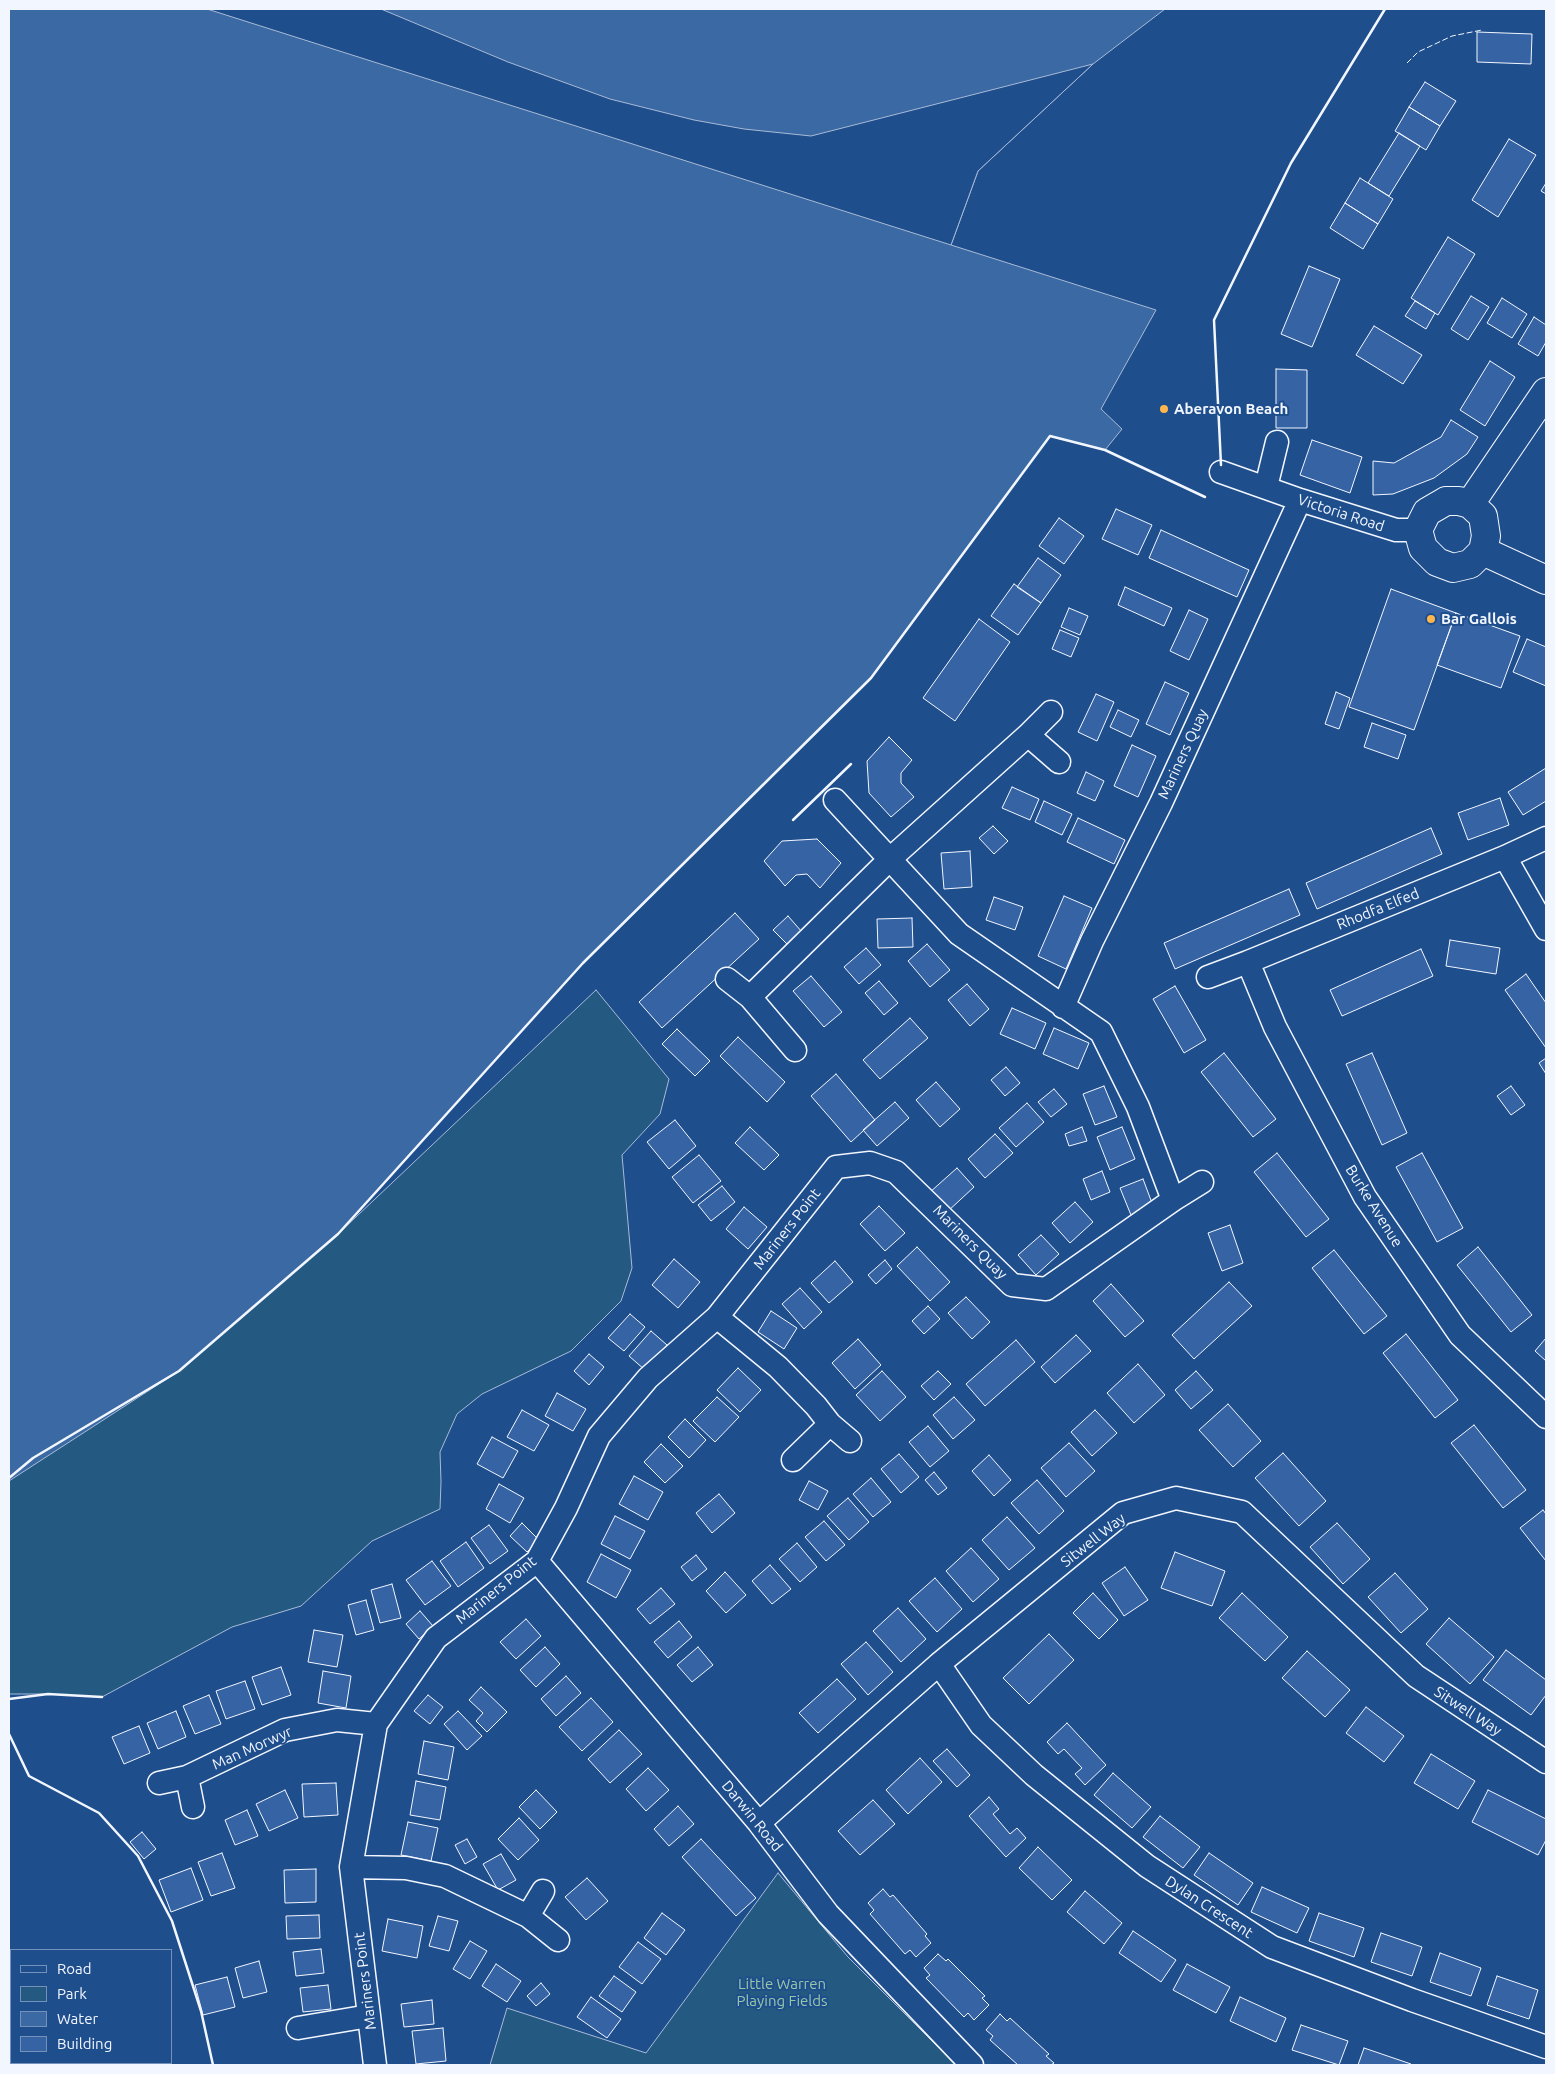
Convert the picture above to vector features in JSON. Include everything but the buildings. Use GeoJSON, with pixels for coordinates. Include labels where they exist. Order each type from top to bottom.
{"type":"FeatureCollection","features":[{"type":"Feature","properties":{"kind":"street"},"geometry":{"type":"LineString","coordinates":[[1470,504],[1546,392]]}},
{"type":"Feature","properties":{"kind":"street"},"geometry":{"type":"LineString","coordinates":[[1266,488],[1276,442]]}},
{"type":"Feature","properties":{"kind":"street","name":"Victoria Road"},"geometry":{"type":"LineString","coordinates":[[1221,472],[1300,500],[1396,530],[1418,530]]}},
{"type":"Feature","properties":{"kind":"street","name":"Mariners Quay"},"geometry":{"type":"LineString","coordinates":[[1064,1007],[1092,941],[1161,803],[1300,500]]}},
{"type":"Feature","properties":{"kind":"street"},"geometry":{"type":"LineString","coordinates":[[1459,500],[1470,504],[1483,516],[1486,536],[1483,551],[1470,564],[1453,568],[1437,562],[1423,548],[1418,530],[1427,512],[1446,501],[1459,500]]}},
{"type":"Feature","properties":{"kind":"street"},"geometry":{"type":"LineString","coordinates":[[1483,551],[1546,580]]}},
{"type":"Feature","properties":{"kind":"street"},"geometry":{"type":"LineString","coordinates":[[750,997],[890,859],[1052,712]]}},
{"type":"Feature","properties":{"kind":"street"},"geometry":{"type":"LineString","coordinates":[[1028,735],[1058,762]]}},
{"type":"Feature","properties":{"kind":"street"},"geometry":{"type":"LineString","coordinates":[[835,800],[959,934],[1101,1032],[1138,1107],[1173,1200]]}},
{"type":"Feature","properties":{"kind":"street","name":"Rhodfa Elfed"},"geometry":{"type":"LineString","coordinates":[[1208,977],[1505,857],[1546,838]]}},
{"type":"Feature","properties":{"kind":"street"},"geometry":{"type":"LineString","coordinates":[[1505,857],[1546,930]]}},
{"type":"Feature","properties":{"kind":"street","name":"Burke Avenue"},"geometry":{"type":"LineString","coordinates":[[1248,962],[1275,1027],[1365,1197],[1460,1335],[1546,1417]]}},
{"type":"Feature","properties":{"kind":"street"},"geometry":{"type":"LineString","coordinates":[[727,978],[750,997],[795,1050]]}},
{"type":"Feature","properties":{"kind":"street","name":"Mariners Quay"},"geometry":{"type":"LineString","coordinates":[[870,1163],[896,1172],[1012,1285],[1046,1289],[1173,1200],[1202,1182]]}},
{"type":"Feature","properties":{"kind":"street","name":"Mariners Point"},"geometry":{"type":"LineString","coordinates":[[375,2065],[351,1867],[376,1724],[436,1638],[536,1561],[566,1508],[599,1436],[648,1378],[718,1317],[836,1167],[870,1163]]}},
{"type":"Feature","properties":{"kind":"street"},"geometry":{"type":"LineString","coordinates":[[718,1317],[778,1367],[816,1406],[830,1424],[850,1441]]}},
{"type":"Feature","properties":{"kind":"street"},"geometry":{"type":"LineString","coordinates":[[793,1460],[830,1424]]}},
{"type":"Feature","properties":{"kind":"street","name":"Sitwell Way"},"geometry":{"type":"LineString","coordinates":[[759,1823],[939,1664],[1123,1514],[1176,1498],[1242,1512],[1416,1676],[1546,1762]]}},
{"type":"Feature","properties":{"kind":"street","name":"Darwin Road"},"geometry":{"type":"LineString","coordinates":[[536,1561],[759,1823],[828,1914],[972,2065]]}},
{"type":"Feature","properties":{"kind":"street","name":"Dylan Crescent"},"geometry":{"type":"LineString","coordinates":[[939,1664],[981,1725],[1034,1775],[1147,1866],[1272,1947],[1412,2000],[1546,2046]]}},
{"type":"Feature","properties":{"kind":"street","name":"Man Morwyr"},"geometry":{"type":"LineString","coordinates":[[159,1783],[187,1777],[285,1730],[337,1720],[376,1724]]}},
{"type":"Feature","properties":{"kind":"street"},"geometry":{"type":"LineString","coordinates":[[187,1777],[193,1807]]}},
{"type":"Feature","properties":{"kind":"street"},"geometry":{"type":"LineString","coordinates":[[351,1867],[406,1868],[445,1876],[528,1916],[558,1940]]}},
{"type":"Feature","properties":{"kind":"street"},"geometry":{"type":"LineString","coordinates":[[528,1916],[543,1892]]}},
{"type":"Feature","properties":{"kind":"street"},"geometry":{"type":"LineString","coordinates":[[298,2028],[370,2016]]}},
{"type":"Feature","properties":{"kind":"green space"},"geometry":{"type":"Polygon","coordinates":[[[596,990],[669,1079],[660,1114],[622,1155],[632,1268],[621,1301],[571,1351],[482,1394],[457,1414],[440,1452],[440,1509],[372,1541],[301,1606],[232,1627],[102,1697],[9,1694],[9,1478],[179,1371],[338,1234],[596,990]]]}},
{"type":"Feature","properties":{"kind":"green space","name":"Little Warren Playing Fields"},"geometry":{"type":"Polygon","coordinates":[[[778,1873],[848,1957],[956,2065],[490,2065],[507,2008],[646,2053],[778,1873]]]}},
{"type":"Feature","properties":{"kind":"water"},"geometry":{"type":"Polygon","coordinates":[[[9,9],[1165,9],[1093,64],[978,171],[951,245],[1156,310],[1101,409],[1122,429],[1105,450],[1050,436],[871,678],[583,963],[338,1234],[179,1371],[9,1481],[9,9]]]}},
{"type":"Feature","properties":{"kind":"pier"},"geometry":{"type":"Polygon","coordinates":[[[207,9],[381,9],[508,62],[610,99],[694,120],[744,129],[811,136],[1093,64],[978,171],[951,245],[207,9]]]}},
{"type":"Feature","properties":{"kind":"fence"},"geometry":{"type":"LineString","coordinates":[[1407,63],[1418,52],[1452,36],[1482,30]]}},
{"type":"Feature","properties":{"kind":"wall"},"geometry":{"type":"LineString","coordinates":[[1221,465],[1214,320],[1291,163],[1385,9]]}},
{"type":"Feature","properties":{"kind":"wall"},"geometry":{"type":"LineString","coordinates":[[9,1478],[33,1458],[179,1371],[338,1234],[583,963],[871,678],[1050,436],[1105,450],[1205,497]]}},
{"type":"Feature","properties":{"kind":"wall"},"geometry":{"type":"LineString","coordinates":[[793,820],[851,764]]}},
{"type":"Feature","properties":{"kind":"wall"},"geometry":{"type":"LineString","coordinates":[[9,1699],[48,1694],[102,1697]]}},
{"type":"Feature","properties":{"kind":"wall"},"geometry":{"type":"LineString","coordinates":[[9,1734],[29,1776],[99,1813],[138,1856],[172,1921],[201,2011],[213,2065]]}},
{"type":"Feature","properties":{"kind":"place","name":"Aberavon Beach"},"geometry":{"type":"Point","coordinates":[1164,409]}},
{"type":"Feature","properties":{"kind":"place","name":"Bar Gallois"},"geometry":{"type":"Point","coordinates":[1431,619]}}]}
